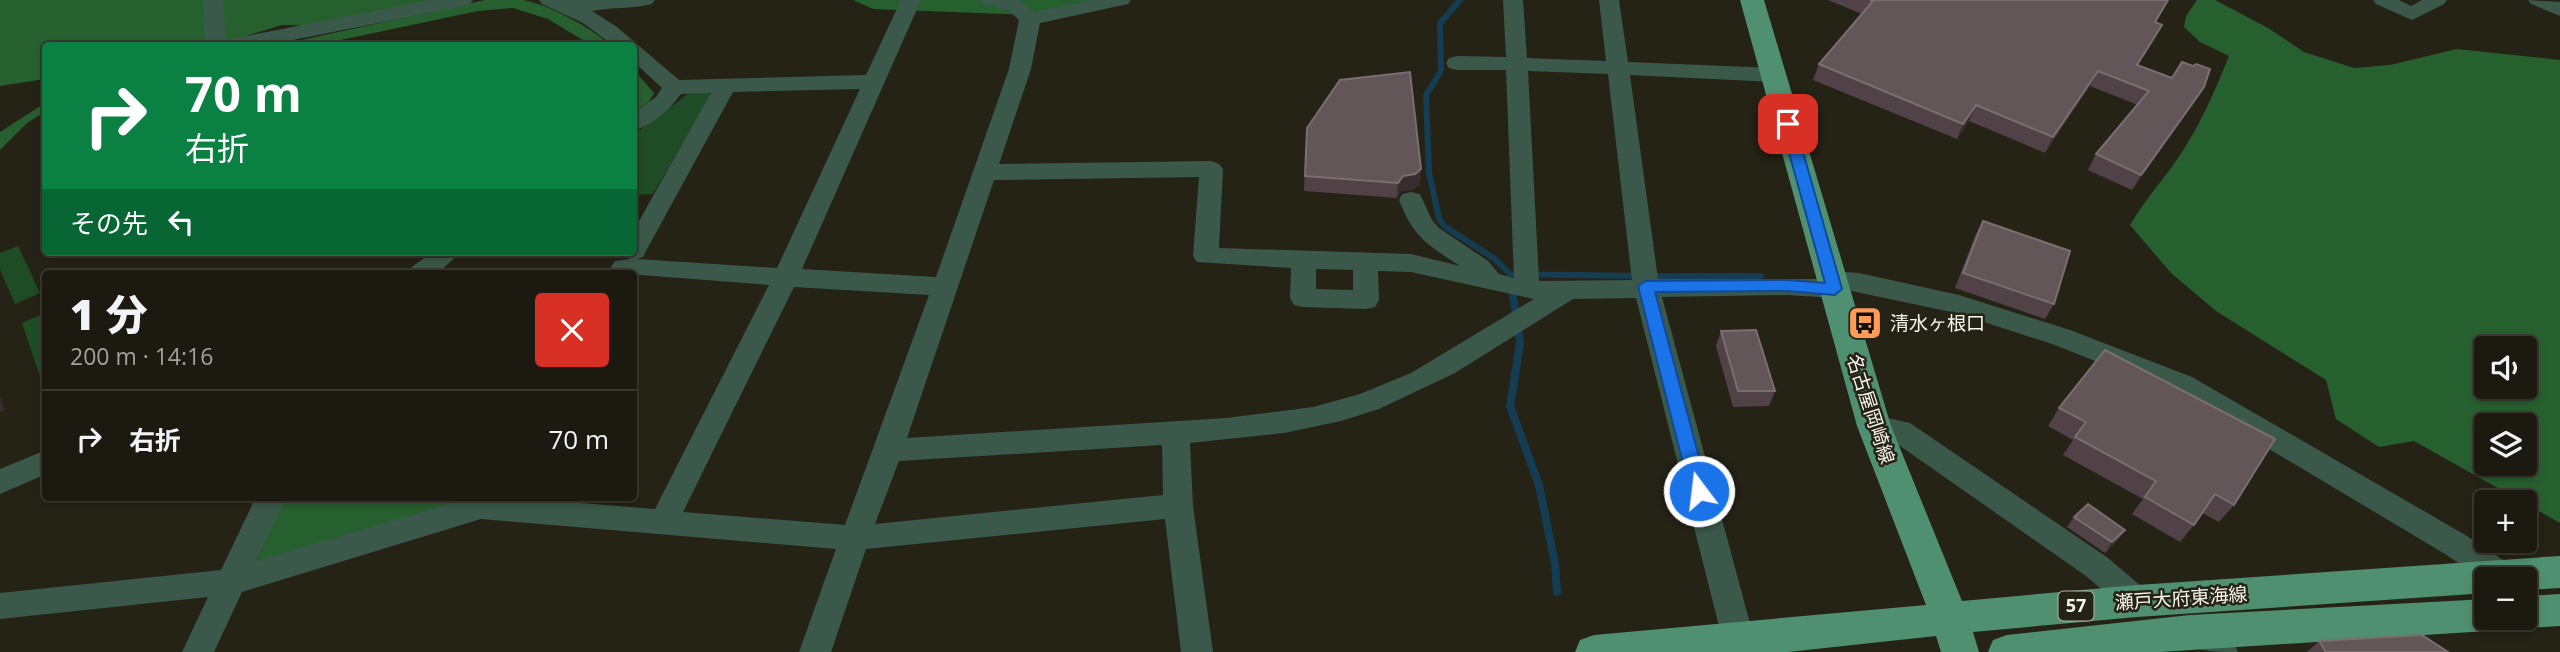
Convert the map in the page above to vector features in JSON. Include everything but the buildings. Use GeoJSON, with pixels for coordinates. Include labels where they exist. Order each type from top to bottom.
{"type":"FeatureCollection","features":[{"type":"Feature","properties":{"kind":"main road","name":"名古屋岡崎線"},"geometry":{"type":"LineString","coordinates":[[1752,0],[1874,426],[1955,635]]}},
{"type":"Feature","properties":{"kind":"main road","name":"瀬戸大府東海線"},"geometry":{"type":"LineString","coordinates":[[2537,574],[2560,572]]}},
{"type":"Feature","properties":{"kind":"main road","name":"瀬戸大府東海線"},"geometry":{"type":"LineString","coordinates":[[1594,652],[1873,628],[1955,635],[2137,601],[2474,579]]}},
{"type":"Feature","properties":{"kind":"main road"},"geometry":{"type":"LineString","coordinates":[[2537,611],[2560,610]]}},
{"type":"Feature","properties":{"kind":"main road","name":"瀬戸大府東海線"},"geometry":{"type":"LineString","coordinates":[[2007,652],[2190,632],[2474,616]]}},
{"type":"Feature","properties":{"kind":"street"},"geometry":{"type":"LineString","coordinates":[[213,0],[216,42]]}},
{"type":"Feature","properties":{"kind":"street"},"geometry":{"type":"LineString","coordinates":[[248,42],[463,0]]}},
{"type":"Feature","properties":{"kind":"street"},"geometry":{"type":"LineString","coordinates":[[549,0],[572,9],[616,34],[623,42]]}},
{"type":"Feature","properties":{"kind":"street"},"geometry":{"type":"LineString","coordinates":[[572,9],[612,1],[645,0]]}},
{"type":"Feature","properties":{"kind":"street"},"geometry":{"type":"LineString","coordinates":[[664,521],[785,278],[911,0]]}},
{"type":"Feature","properties":{"kind":"street"},"geometry":{"type":"LineString","coordinates":[[990,0],[1015,5],[1030,19]]}},
{"type":"Feature","properties":{"kind":"street"},"geometry":{"type":"LineString","coordinates":[[1030,19],[1121,0]]}},
{"type":"Feature","properties":{"kind":"street"},"geometry":{"type":"LineString","coordinates":[[1513,0],[1527,290]]}},
{"type":"Feature","properties":{"kind":"street"},"geometry":{"type":"LineString","coordinates":[[1609,0],[1646,286],[1738,638]]}},
{"type":"Feature","properties":{"kind":"street"},"geometry":{"type":"LineString","coordinates":[[2383,0],[2412,14],[2437,0]]}},
{"type":"Feature","properties":{"kind":"street"},"geometry":{"type":"LineString","coordinates":[[2538,0],[2560,10]]}},
{"type":"Feature","properties":{"kind":"street"},"geometry":{"type":"LineString","coordinates":[[815,652],[889,450],[1020,69],[1030,19]]}},
{"type":"Feature","properties":{"kind":"street"},"geometry":{"type":"LineString","coordinates":[[637,54],[674,87],[874,82]]}},
{"type":"Feature","properties":{"kind":"street"},"geometry":{"type":"LineString","coordinates":[[1457,63],[1774,75]]}},
{"type":"Feature","properties":{"kind":"street"},"geometry":{"type":"LineString","coordinates":[[637,121],[664,102],[674,87]]}},
{"type":"Feature","properties":{"kind":"street"},"geometry":{"type":"LineString","coordinates":[[637,245],[725,87]]}},
{"type":"Feature","properties":{"kind":"street"},"geometry":{"type":"LineString","coordinates":[[984,172],[1211,170],[1206,256],[1411,262],[1491,284],[1527,290],[1646,286],[1787,286],[1858,282],[1959,304],[2061,337],[2182,384],[2489,567]]}},
{"type":"Feature","properties":{"kind":"street"},"geometry":{"type":"LineString","coordinates":[[1411,200],[1420,222],[1432,236],[1485,270],[1491,284]]}},
{"type":"Feature","properties":{"kind":"street"},"geometry":{"type":"LineString","coordinates":[[425,270],[444,256]]}},
{"type":"Feature","properties":{"kind":"street"},"geometry":{"type":"LineString","coordinates":[[1304,259],[1303,298],[1366,300],[1365,261]]}},
{"type":"Feature","properties":{"kind":"street"},"geometry":{"type":"LineString","coordinates":[[628,261],[785,278],[945,287]]}},
{"type":"Feature","properties":{"kind":"street"},"geometry":{"type":"LineString","coordinates":[[889,450],[1176,433],[1300,419],[1371,401],[1457,358],[1568,290]]}},
{"type":"Feature","properties":{"kind":"street"},"geometry":{"type":"LineString","coordinates":[[1874,426],[1900,431],[2097,567],[2137,601]]}},
{"type":"Feature","properties":{"kind":"street"},"geometry":{"type":"LineString","coordinates":[[1176,433],[1178,506],[1196,652]]}},
{"type":"Feature","properties":{"kind":"street"},"geometry":{"type":"LineString","coordinates":[[0,482],[42,463]]}},
{"type":"Feature","properties":{"kind":"street"},"geometry":{"type":"LineString","coordinates":[[198,652],[269,501]]}},
{"type":"Feature","properties":{"kind":"street"},"geometry":{"type":"LineString","coordinates":[[0,606],[230,582],[484,502],[855,538],[1178,506]]}},
{"type":"Feature","properties":{"kind":"street"},"geometry":{"type":"LineString","coordinates":[[2190,632],[2222,652]]}},
{"type":"Feature","properties":{"kind":"green space"},"geometry":{"type":"Polygon","coordinates":[[[0,0],[437,0],[321,26],[282,25],[227,42],[42,42],[42,79],[0,86],[0,0]]]}},
{"type":"Feature","properties":{"kind":"green space"},"geometry":{"type":"Polygon","coordinates":[[[485,0],[523,0],[545,6],[581,24],[607,42],[586,42],[548,19],[513,8],[478,11],[331,42],[292,42],[485,0]]]}},
{"type":"Feature","properties":{"kind":"green space"},"geometry":{"type":"Polygon","coordinates":[[[853,0],[1109,0],[1030,15],[873,9],[853,0]]]}},
{"type":"Feature","properties":{"kind":"green space"},"geometry":{"type":"Polygon","coordinates":[[[2197,0],[2215,0],[2268,28],[2304,52],[2354,68],[2390,65],[2457,49],[2560,60],[2560,523],[2537,510],[2537,490],[2501,490],[2476,476],[2537,476],[2537,413],[2474,413],[2474,475],[2414,441],[2379,447],[2336,419],[2326,380],[2216,311],[2171,273],[2130,225],[2187,144],[2210,101],[2229,56],[2200,42],[2184,27],[2186,16],[2197,0]]]}},
{"type":"Feature","properties":{"kind":"green space"},"geometry":{"type":"Polygon","coordinates":[[[637,73],[654,93],[649,102],[637,110],[637,73]]]}},
{"type":"Feature","properties":{"kind":"green space"},"geometry":{"type":"Polygon","coordinates":[[[706,91],[710,94],[653,194],[637,195],[637,132],[688,94],[706,91]]]}},
{"type":"Feature","properties":{"kind":"green space"},"geometry":{"type":"Polygon","coordinates":[[[42,105],[42,114],[27,123],[0,150],[0,132],[42,105]]]}},
{"type":"Feature","properties":{"kind":"green space"},"geometry":{"type":"Polygon","coordinates":[[[18,246],[40,293],[15,304],[0,270],[0,253],[18,246]]]}},
{"type":"Feature","properties":{"kind":"green space"},"geometry":{"type":"Polygon","coordinates":[[[42,314],[42,382],[22,323],[42,314]]]}},
{"type":"Feature","properties":{"kind":"green space"},"geometry":{"type":"Polygon","coordinates":[[[283,501],[464,501],[463,502],[255,563],[283,501]]]}},
{"type":"Feature","properties":{"kind":"waterway"},"geometry":{"type":"LineString","coordinates":[[1460,0],[1440,23],[1441,71],[1426,95],[1429,173],[1439,218],[1444,226],[1495,259],[1510,274],[1638,276]]}},
{"type":"Feature","properties":{"kind":"waterway"},"geometry":{"type":"LineString","coordinates":[[1650,276],[1761,276]]}},
{"type":"Feature","properties":{"kind":"waterway"},"geometry":{"type":"LineString","coordinates":[[1511,286],[1512,291]]}},
{"type":"Feature","properties":{"kind":"waterway"},"geometry":{"type":"LineString","coordinates":[[1512,289],[1520,343],[1510,406],[1539,485],[1555,564],[1557,592]]}},
{"type":"Feature","properties":{"kind":"place","name":"清水ヶ根口"},"geometry":{"type":"Point","coordinates":[1865,323]}},
{"type":"Feature","properties":{"kind":"route"},"geometry":{"type":"LineString","coordinates":[[1699,491],[1646,286],[1787,286],[1835,289],[1788,124]]}}]}
